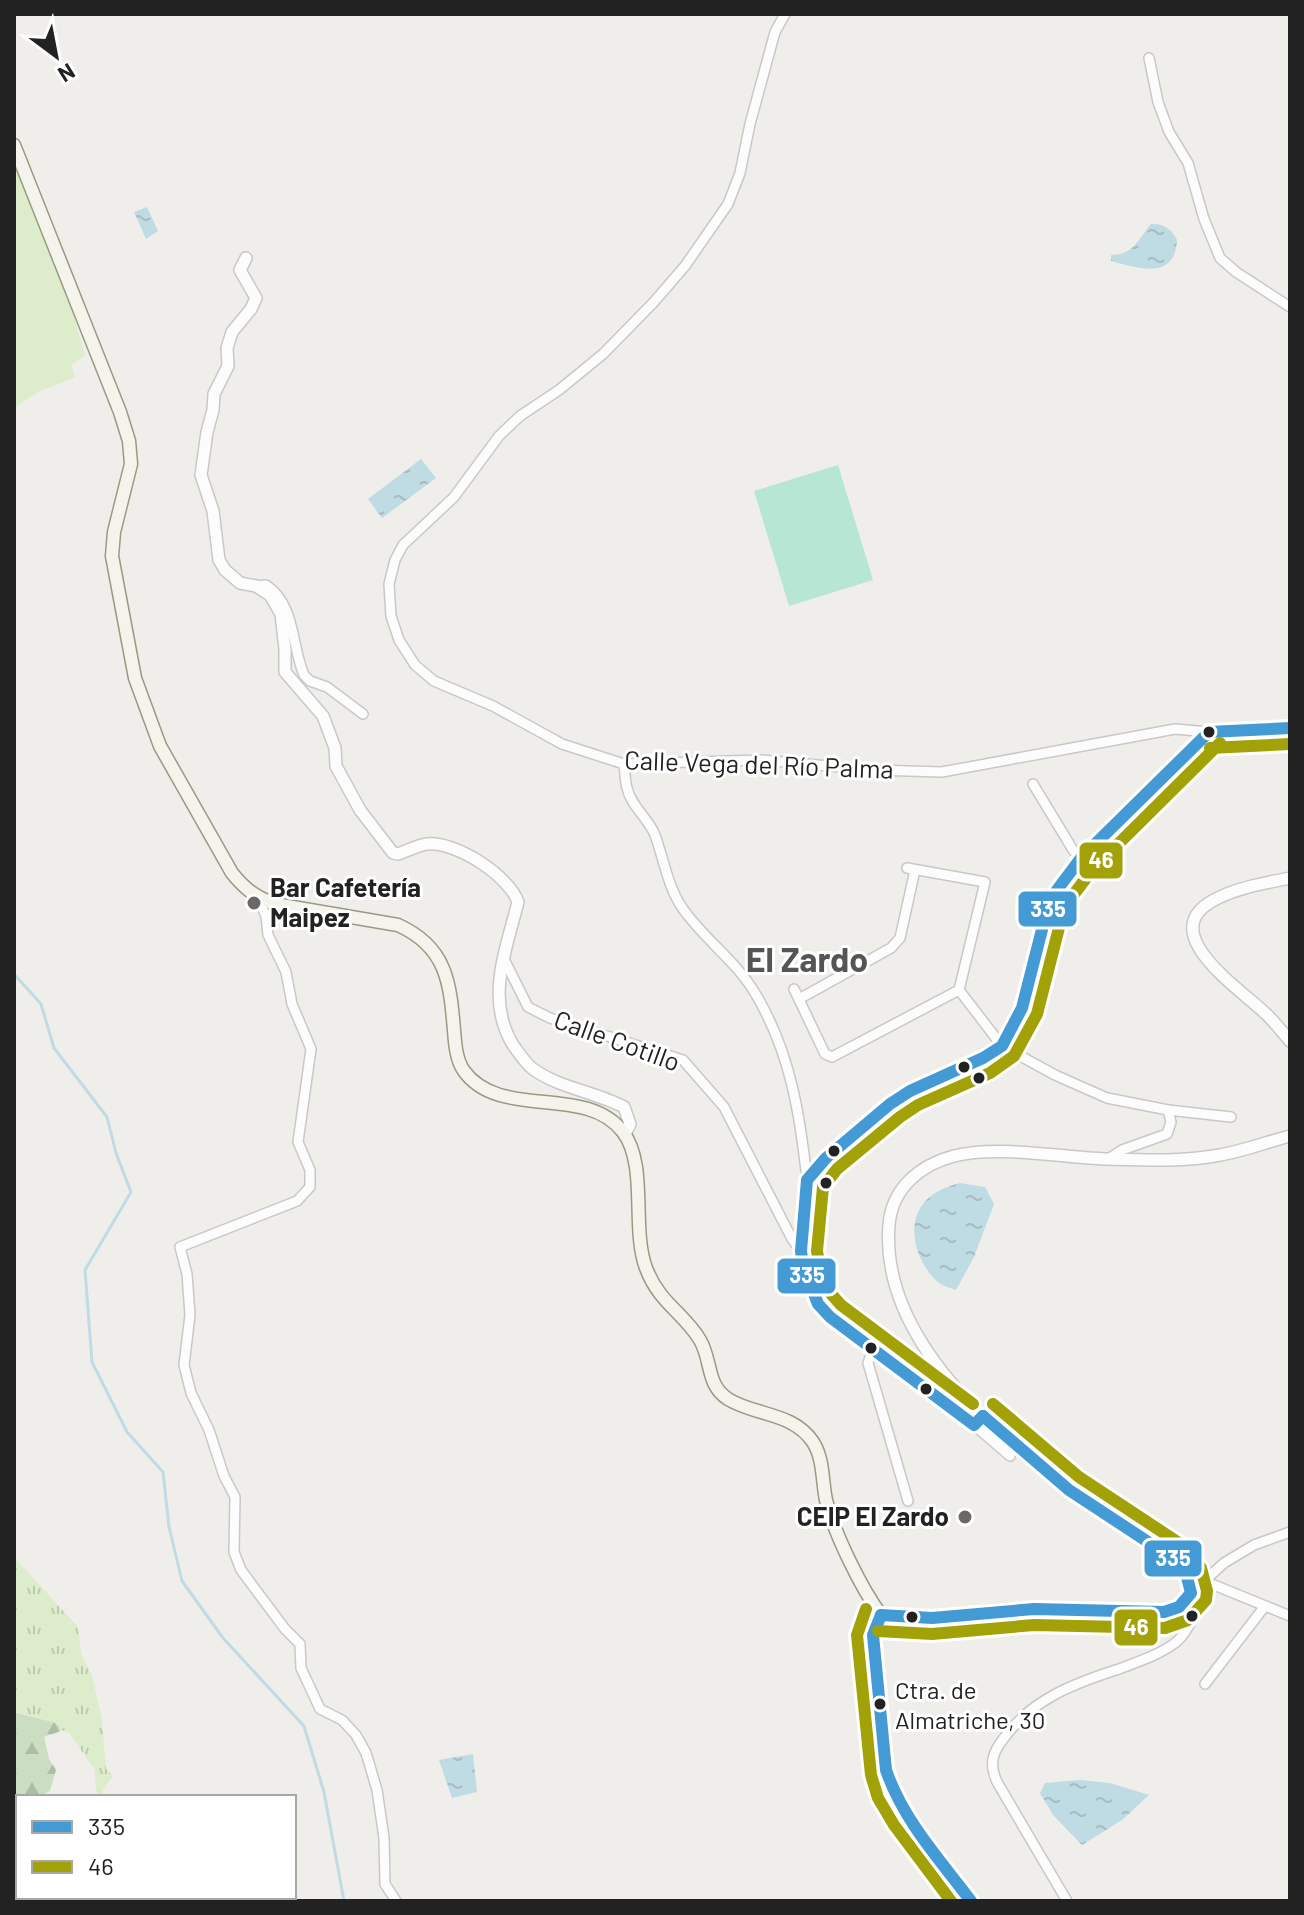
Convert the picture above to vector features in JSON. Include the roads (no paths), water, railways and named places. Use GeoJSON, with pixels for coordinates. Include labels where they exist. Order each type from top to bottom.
{"type":"FeatureCollection","features":[{"type":"Feature","properties":{"kind":"main road"},"geometry":{"type":"LineString","coordinates":[[14,145],[129,441],[131,464],[114,532],[112,556],[135,678],[160,746],[232,873],[246,890],[275,904],[398,925],[415,933],[429,946],[451,987],[454,1041],[461,1066],[473,1082],[493,1093],[598,1113],[615,1123],[625,1134],[632,1150],[636,1174],[638,1236],[646,1268],[658,1293],[700,1340],[718,1390],[728,1399],[794,1424],[813,1441],[831,1516],[868,1598],[881,1615],[873,1635],[886,1770],[893,1791],[908,1817],[971,1901]]}},
{"type":"Feature","properties":{"kind":"street","name":"Calle Vega del Río Palma"},"geometry":{"type":"LineString","coordinates":[[785,14],[775,32],[740,173],[728,204],[685,266],[603,354],[559,390],[520,416],[499,436],[454,497],[403,545],[395,560],[389,584],[391,616],[399,640],[415,665],[434,681],[493,706],[562,744],[624,764],[761,760],[874,770],[942,772],[1175,729],[1209,732],[1290,728]]}},
{"type":"Feature","properties":{"kind":"street"},"geometry":{"type":"LineString","coordinates":[[1149,58],[1158,102],[1169,132],[1188,163],[1204,219],[1220,258],[1290,307]]}},
{"type":"Feature","properties":{"kind":"street"},"geometry":{"type":"LineString","coordinates":[[246,258],[240,270],[256,298],[229,340],[228,366],[214,394],[201,475],[213,511],[219,560],[231,578],[256,586],[270,595],[281,614],[285,672],[323,716],[335,748],[336,766],[360,810],[393,853],[426,844],[456,850],[495,872],[514,891],[518,902],[498,981],[499,1011],[507,1035],[520,1056],[533,1069],[624,1107],[630,1124],[625,1134]]}},
{"type":"Feature","properties":{"kind":"street"},"geometry":{"type":"LineString","coordinates":[[256,586],[266,585],[276,591],[285,603],[304,675],[310,681],[327,687],[363,714]]}},
{"type":"Feature","properties":{"kind":"street"},"geometry":{"type":"LineString","coordinates":[[807,1180],[826,1158],[890,1104],[1002,1046],[1022,1008],[1047,910],[1057,890],[1081,858],[1209,732]]}},
{"type":"Feature","properties":{"kind":"street"},"geometry":{"type":"LineString","coordinates":[[624,764],[626,788],[654,833],[674,893],[694,923],[748,981],[785,1058],[800,1115],[807,1180],[801,1251],[803,1266],[818,1304],[830,1317],[873,1349],[979,1420],[1069,1490],[1174,1559],[1186,1573],[1191,1593],[1200,1601],[1184,1635],[1172,1646],[1138,1662],[1075,1683],[1049,1697],[1017,1720],[995,1750],[990,1768],[1067,1901]]}},
{"type":"Feature","properties":{"kind":"street"},"geometry":{"type":"LineString","coordinates":[[1033,784],[1081,858]]}},
{"type":"Feature","properties":{"kind":"street"},"geometry":{"type":"LineString","coordinates":[[794,989],[825,1054],[832,1057],[959,990],[985,882],[911,869],[900,938],[891,948],[799,999]]}},
{"type":"Feature","properties":{"kind":"street"},"geometry":{"type":"LineString","coordinates":[[1290,878],[1251,886],[1217,898],[1200,909],[1192,923],[1194,938],[1202,955],[1267,1014],[1290,1041]]}},
{"type":"Feature","properties":{"kind":"street"},"geometry":{"type":"LineString","coordinates":[[258,898],[266,916],[268,935],[286,972],[292,1004],[311,1049],[298,1142],[310,1170],[310,1187],[297,1201],[180,1247],[187,1274],[190,1315],[184,1365],[191,1393],[235,1497],[234,1552],[241,1570],[300,1644],[301,1668],[320,1709],[342,1720],[356,1735],[366,1753],[377,1790],[385,1884],[396,1901]]}},
{"type":"Feature","properties":{"kind":"street","name":"Calle Cotillo"},"geometry":{"type":"LineString","coordinates":[[504,959],[528,1007],[550,1018],[683,1060],[724,1107],[801,1251]]}},
{"type":"Feature","properties":{"kind":"street"},"geometry":{"type":"LineString","coordinates":[[959,990],[1002,1046],[1055,1075],[1107,1098],[1168,1110],[1231,1117]]}},
{"type":"Feature","properties":{"kind":"street"},"geometry":{"type":"LineString","coordinates":[[1108,1159],[1122,1150],[1167,1134],[1171,1122],[1168,1110]]}},
{"type":"Feature","properties":{"kind":"street"},"geometry":{"type":"LineString","coordinates":[[1010,1456],[931,1358],[901,1306],[892,1280],[887,1250],[889,1219],[900,1190],[915,1173],[933,1162],[958,1154],[996,1152],[1108,1159],[1170,1159],[1220,1155],[1290,1136]]}},
{"type":"Feature","properties":{"kind":"street"},"geometry":{"type":"LineString","coordinates":[[873,1349],[868,1363],[908,1501]]}},
{"type":"Feature","properties":{"kind":"street"},"geometry":{"type":"LineString","coordinates":[[881,1615],[899,1619],[1014,1609],[1164,1612],[1179,1607],[1224,1563],[1254,1545],[1290,1532]]}},
{"type":"Feature","properties":{"kind":"street"},"geometry":{"type":"LineString","coordinates":[[1191,1593],[1214,1585],[1290,1616]]}},
{"type":"Feature","properties":{"kind":"street"},"geometry":{"type":"LineString","coordinates":[[1205,1684],[1265,1606]]}},
{"type":"Feature","properties":{"kind":"water"},"geometry":{"type":"Polygon","coordinates":[[[147,207],[158,231],[146,239],[134,212],[147,207]]]}},
{"type":"Feature","properties":{"kind":"water"},"geometry":{"type":"Polygon","coordinates":[[[1151,224],[1167,228],[1177,240],[1170,262],[1162,267],[1143,268],[1111,261],[1111,255],[1125,252],[1135,245],[1151,224]]]}},
{"type":"Feature","properties":{"kind":"water"},"geometry":{"type":"Polygon","coordinates":[[[421,459],[436,478],[382,518],[368,499],[421,459]]]}},
{"type":"Feature","properties":{"kind":"water"},"geometry":{"type":"Polygon","coordinates":[[[960,1183],[985,1187],[994,1204],[974,1257],[956,1290],[941,1284],[931,1275],[920,1256],[914,1234],[923,1204],[940,1190],[960,1183]]]}},
{"type":"Feature","properties":{"kind":"water"},"geometry":{"type":"Polygon","coordinates":[[[473,1754],[477,1792],[452,1798],[439,1760],[473,1754]]]}},
{"type":"Feature","properties":{"kind":"water"},"geometry":{"type":"Polygon","coordinates":[[[1080,1780],[1110,1783],[1149,1795],[1122,1820],[1082,1845],[1053,1815],[1040,1793],[1045,1783],[1080,1780]]]}},
{"type":"Feature","properties":{"kind":"waterway"},"geometry":{"type":"LineString","coordinates":[[14,974],[41,1004],[54,1048],[107,1117],[116,1153],[131,1192],[85,1270],[92,1362],[127,1432],[163,1472],[169,1527],[182,1581],[223,1638],[304,1726],[324,1792],[344,1901]]}},
{"type":"Feature","properties":{"kind":"place","name":"Bar Cafetería Maipez"},"geometry":{"type":"Point","coordinates":[254,903]}},
{"type":"Feature","properties":{"kind":"place","name":"CEIP El Zardo"},"geometry":{"type":"Point","coordinates":[965,1517]}},
{"type":"Feature","properties":{"kind":"place","name":"Ctra. de Almatriche, 30"},"geometry":{"type":"Point","coordinates":[880,1704]}},
{"type":"Feature","properties":{"kind":"district","name":"El Zardo"},"geometry":{"type":"Point","coordinates":[807,960]}}]}
